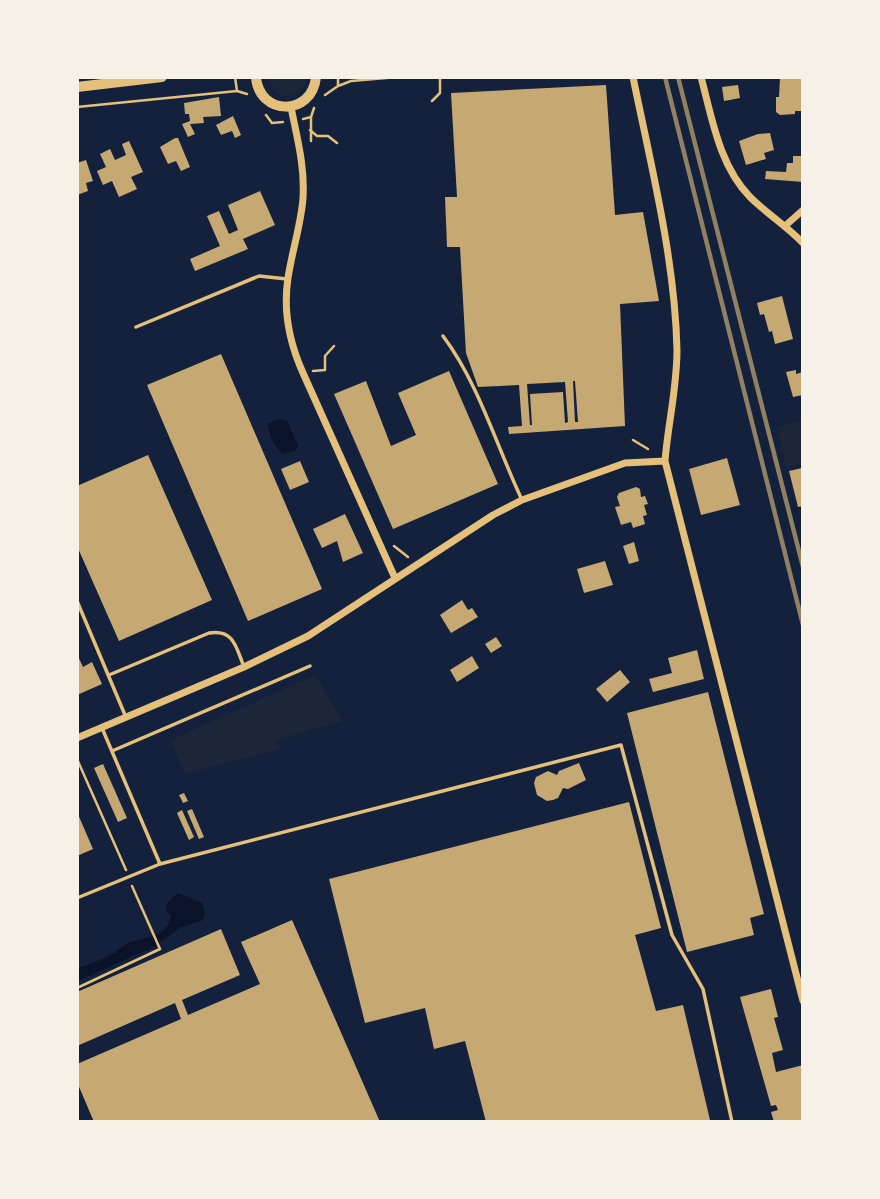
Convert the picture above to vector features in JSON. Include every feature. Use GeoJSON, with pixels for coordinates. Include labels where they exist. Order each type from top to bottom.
{"type":"FeatureCollection","features":[{"type":"Feature","properties":{"kind":"main road"},"geometry":{"type":"LineString","coordinates":[[77,87],[162,77]]}},
{"type":"Feature","properties":{"kind":"main road"},"geometry":{"type":"LineString","coordinates":[[256,77],[265,99],[273,104],[291,107],[308,98],[316,77]]}},
{"type":"Feature","properties":{"kind":"street"},"geometry":{"type":"LineString","coordinates":[[633,77],[673,298],[677,349],[676,383],[665,461],[803,1000]]}},
{"type":"Feature","properties":{"kind":"street"},"geometry":{"type":"LineString","coordinates":[[701,77],[729,168],[751,198],[803,243]]}},
{"type":"Feature","properties":{"kind":"street"},"geometry":{"type":"LineString","coordinates":[[291,107],[300,145],[303,200],[288,279],[286,307],[290,334],[295,355],[395,578]]}},
{"type":"Feature","properties":{"kind":"street"},"geometry":{"type":"LineString","coordinates":[[785,226],[803,210]]}},
{"type":"Feature","properties":{"kind":"street"},"geometry":{"type":"LineString","coordinates":[[77,738],[244,667],[308,636],[493,515],[522,500],[625,463],[665,461]]}},
{"type":"Feature","properties":{"kind":"lane"},"geometry":{"type":"LineString","coordinates":[[136,327],[259,276],[288,279]]}},
{"type":"Feature","properties":{"kind":"lane"},"geometry":{"type":"LineString","coordinates":[[443,335],[469,377],[522,500]]}},
{"type":"Feature","properties":{"kind":"lane"},"geometry":{"type":"LineString","coordinates":[[77,601],[126,718]]}},
{"type":"Feature","properties":{"kind":"lane"},"geometry":{"type":"LineString","coordinates":[[109,675],[218,631],[225,632],[230,637],[244,667]]}},
{"type":"Feature","properties":{"kind":"lane"},"geometry":{"type":"LineString","coordinates":[[112,751],[310,666]]}},
{"type":"Feature","properties":{"kind":"lane"},"geometry":{"type":"LineString","coordinates":[[102,728],[160,864]]}},
{"type":"Feature","properties":{"kind":"lane"},"geometry":{"type":"LineString","coordinates":[[77,898],[160,864],[621,745],[672,935],[703,989],[732,1122]]}},
{"type":"Feature","properties":{"kind":"path"},"geometry":{"type":"LineString","coordinates":[[338,86],[351,81],[398,77]]}},
{"type":"Feature","properties":{"kind":"path"},"geometry":{"type":"LineString","coordinates":[[432,101],[440,93],[440,77]]}},
{"type":"Feature","properties":{"kind":"path"},"geometry":{"type":"LineString","coordinates":[[77,107],[237,90]]}},
{"type":"Feature","properties":{"kind":"path"},"geometry":{"type":"LineString","coordinates":[[311,117],[311,144]]}},
{"type":"Feature","properties":{"kind":"path"},"geometry":{"type":"LineString","coordinates":[[310,130],[317,136],[328,136],[337,143]]}},
{"type":"Feature","properties":{"kind":"path"},"geometry":{"type":"LineString","coordinates":[[303,373],[325,369],[325,356],[334,346]]}},
{"type":"Feature","properties":{"kind":"path"},"geometry":{"type":"LineString","coordinates":[[310,363],[313,371]]}},
{"type":"Feature","properties":{"kind":"path"},"geometry":{"type":"LineString","coordinates":[[388,540],[408,557]]}},
{"type":"Feature","properties":{"kind":"path"},"geometry":{"type":"LineString","coordinates":[[77,759],[160,949],[77,988]]}},
{"type":"Feature","properties":{"kind":"shaded area"},"geometry":{"type":"Polygon","coordinates":[[[269,77],[306,77],[300,91],[288,96],[275,91],[269,77]]]}},
{"type":"Feature","properties":{"kind":"shaded area"},"geometry":{"type":"Polygon","coordinates":[[[279,419],[287,421],[298,445],[296,450],[284,454],[273,442],[269,432],[268,424],[279,419]]]}},
{"type":"Feature","properties":{"kind":"shaded area"},"geometry":{"type":"Polygon","coordinates":[[[803,420],[803,463],[786,468],[778,427],[803,420]]]}},
{"type":"Feature","properties":{"kind":"shaded area"},"geometry":{"type":"Polygon","coordinates":[[[316,675],[342,721],[276,740],[279,749],[185,774],[170,740],[316,675]]]}},
{"type":"Feature","properties":{"kind":"shaded area"},"geometry":{"type":"Polygon","coordinates":[[[178,893],[202,903],[205,914],[203,920],[180,928],[152,948],[77,981],[77,968],[105,958],[128,943],[155,935],[166,928],[171,915],[166,911],[167,905],[178,893]]]}},
{"type":"Feature","properties":{"kind":"building"},"geometry":{"type":"Polygon","coordinates":[[[780,77],[803,77],[803,111],[780,115],[776,112],[780,77]]]}},
{"type":"Feature","properties":{"kind":"building"},"geometry":{"type":"Polygon","coordinates":[[[606,85],[615,215],[643,212],[659,301],[620,304],[625,426],[509,434],[508,427],[522,426],[519,385],[478,387],[466,353],[460,247],[447,247],[445,197],[457,197],[451,93],[606,85]],[[575,381],[575,422],[578,422],[575,381]],[[565,382],[527,384],[530,425],[530,394],[563,392],[565,423],[568,422],[565,382]]]}},
{"type":"Feature","properties":{"kind":"building"},"geometry":{"type":"Polygon","coordinates":[[[738,85],[740,98],[724,101],[722,87],[738,85]]]}},
{"type":"Feature","properties":{"kind":"building"},"geometry":{"type":"Polygon","coordinates":[[[219,97],[221,116],[203,117],[204,123],[190,124],[195,134],[188,137],[182,124],[190,121],[189,114],[185,114],[184,103],[219,97]]]}},
{"type":"Feature","properties":{"kind":"building"},"geometry":{"type":"Polygon","coordinates":[[[233,116],[241,135],[235,138],[232,131],[221,135],[216,125],[233,116]]]}},
{"type":"Feature","properties":{"kind":"building"},"geometry":{"type":"Polygon","coordinates":[[[770,133],[774,150],[764,153],[766,159],[746,165],[739,141],[770,133]]]}},
{"type":"Feature","properties":{"kind":"building"},"geometry":{"type":"Polygon","coordinates":[[[178,138],[190,167],[181,171],[176,161],[168,164],[160,147],[178,138]]]}},
{"type":"Feature","properties":{"kind":"building"},"geometry":{"type":"Polygon","coordinates":[[[129,141],[143,172],[131,177],[137,189],[119,197],[112,181],[103,185],[97,171],[106,167],[100,154],[110,149],[115,160],[126,155],[122,144],[129,141]]]}},
{"type":"Feature","properties":{"kind":"building"},"geometry":{"type":"Polygon","coordinates":[[[793,156],[803,156],[803,182],[765,179],[766,171],[786,172],[787,163],[793,163],[793,156]]]}},
{"type":"Feature","properties":{"kind":"building"},"geometry":{"type":"Polygon","coordinates":[[[86,160],[93,181],[86,183],[88,191],[77,195],[77,163],[86,160]]]}},
{"type":"Feature","properties":{"kind":"building"},"geometry":{"type":"Polygon","coordinates":[[[260,191],[275,225],[243,239],[248,249],[195,271],[190,259],[220,246],[207,216],[219,211],[229,234],[238,230],[228,205],[260,191]]]}},
{"type":"Feature","properties":{"kind":"building"},"geometry":{"type":"Polygon","coordinates":[[[782,296],[793,339],[775,344],[772,331],[769,332],[764,314],[760,315],[757,303],[782,296]]]}},
{"type":"Feature","properties":{"kind":"building"},"geometry":{"type":"Polygon","coordinates":[[[221,354],[322,589],[248,621],[147,385],[221,354]]]}},
{"type":"Feature","properties":{"kind":"building"},"geometry":{"type":"Polygon","coordinates":[[[796,370],[796,374],[803,372],[803,395],[793,397],[786,372],[796,370]]]}},
{"type":"Feature","properties":{"kind":"building"},"geometry":{"type":"Polygon","coordinates":[[[449,371],[498,484],[393,529],[334,394],[366,381],[391,446],[416,435],[398,393],[449,371]]]}},
{"type":"Feature","properties":{"kind":"building"},"geometry":{"type":"Polygon","coordinates":[[[148,455],[212,600],[119,641],[77,546],[77,486],[148,455]]]}},
{"type":"Feature","properties":{"kind":"building"},"geometry":{"type":"Polygon","coordinates":[[[727,458],[740,505],[701,515],[689,469],[727,458]]]}},
{"type":"Feature","properties":{"kind":"building"},"geometry":{"type":"Polygon","coordinates":[[[300,461],[309,482],[290,490],[281,469],[300,461]]]}},
{"type":"Feature","properties":{"kind":"building"},"geometry":{"type":"Polygon","coordinates":[[[802,468],[803,506],[798,507],[789,471],[802,468]]]}},
{"type":"Feature","properties":{"kind":"building"},"geometry":{"type":"Polygon","coordinates":[[[636,487],[640,489],[641,497],[645,496],[648,504],[644,505],[647,515],[643,516],[645,524],[633,528],[631,522],[621,525],[615,507],[620,506],[617,497],[619,493],[636,487]]]}},
{"type":"Feature","properties":{"kind":"building"},"geometry":{"type":"Polygon","coordinates":[[[345,514],[363,553],[343,562],[337,541],[322,548],[313,529],[345,514]]]}},
{"type":"Feature","properties":{"kind":"building"},"geometry":{"type":"Polygon","coordinates":[[[634,542],[639,561],[629,564],[623,546],[634,542]]]}},
{"type":"Feature","properties":{"kind":"building"},"geometry":{"type":"Polygon","coordinates":[[[605,561],[613,585],[584,593],[577,569],[605,561]]]}},
{"type":"Feature","properties":{"kind":"building"},"geometry":{"type":"Polygon","coordinates":[[[462,600],[468,610],[472,608],[478,617],[451,633],[440,615],[462,600]]]}},
{"type":"Feature","properties":{"kind":"building"},"geometry":{"type":"Polygon","coordinates":[[[496,637],[502,646],[491,653],[485,644],[496,637]]]}},
{"type":"Feature","properties":{"kind":"building"},"geometry":{"type":"Polygon","coordinates":[[[697,650],[704,679],[653,692],[649,679],[672,673],[668,658],[697,650]]]}},
{"type":"Feature","properties":{"kind":"building"},"geometry":{"type":"Polygon","coordinates":[[[77,654],[83,667],[92,662],[102,684],[77,695],[77,654]]]}},
{"type":"Feature","properties":{"kind":"building"},"geometry":{"type":"Polygon","coordinates":[[[472,656],[479,668],[457,682],[450,670],[472,656]]]}},
{"type":"Feature","properties":{"kind":"building"},"geometry":{"type":"Polygon","coordinates":[[[620,670],[630,682],[607,702],[596,689],[620,670]]]}},
{"type":"Feature","properties":{"kind":"building"},"geometry":{"type":"Polygon","coordinates":[[[708,692],[764,914],[750,918],[754,935],[687,952],[627,713],[708,692]]]}},
{"type":"Feature","properties":{"kind":"building"},"geometry":{"type":"Polygon","coordinates":[[[579,763],[586,780],[568,789],[563,788],[558,798],[553,800],[547,801],[537,795],[534,783],[536,777],[548,771],[557,775],[559,771],[579,763]]]}},
{"type":"Feature","properties":{"kind":"building"},"geometry":{"type":"Polygon","coordinates":[[[103,764],[127,818],[118,822],[94,768],[103,764]]]}},
{"type":"Feature","properties":{"kind":"building"},"geometry":{"type":"Polygon","coordinates":[[[184,793],[188,801],[183,803],[179,795],[184,793]]]}},
{"type":"Feature","properties":{"kind":"building"},"geometry":{"type":"Polygon","coordinates":[[[629,802],[661,928],[635,935],[656,1011],[683,1005],[710,1120],[486,1122],[465,1041],[434,1049],[425,1008],[365,1023],[329,879],[629,802]]]}},
{"type":"Feature","properties":{"kind":"building"},"geometry":{"type":"Polygon","coordinates":[[[192,809],[204,837],[199,839],[187,811],[192,809]]]}},
{"type":"Feature","properties":{"kind":"building"},"geometry":{"type":"Polygon","coordinates":[[[182,810],[194,837],[189,840],[177,813],[182,810]]]}},
{"type":"Feature","properties":{"kind":"building"},"geometry":{"type":"Polygon","coordinates":[[[77,812],[93,849],[77,856],[77,812]]]}},
{"type":"Feature","properties":{"kind":"building"},"geometry":{"type":"Polygon","coordinates":[[[292,920],[380,1122],[94,1122],[77,1082],[77,1064],[181,1019],[175,1003],[77,1046],[77,992],[221,929],[240,975],[182,1000],[188,1015],[260,984],[241,942],[292,920]]]}},
{"type":"Feature","properties":{"kind":"building"},"geometry":{"type":"Polygon","coordinates":[[[771,989],[778,1017],[774,1018],[783,1050],[772,1053],[776,1072],[803,1065],[803,1122],[774,1122],[771,1112],[778,1110],[776,1105],[771,1106],[740,997],[771,989]]]}},
{"type":"Feature","properties":{"kind":"railway"},"geometry":{"type":"LineString","coordinates":[[665,77],[803,625]]}},
{"type":"Feature","properties":{"kind":"railway"},"geometry":{"type":"LineString","coordinates":[[678,77],[803,567]]}}]}
